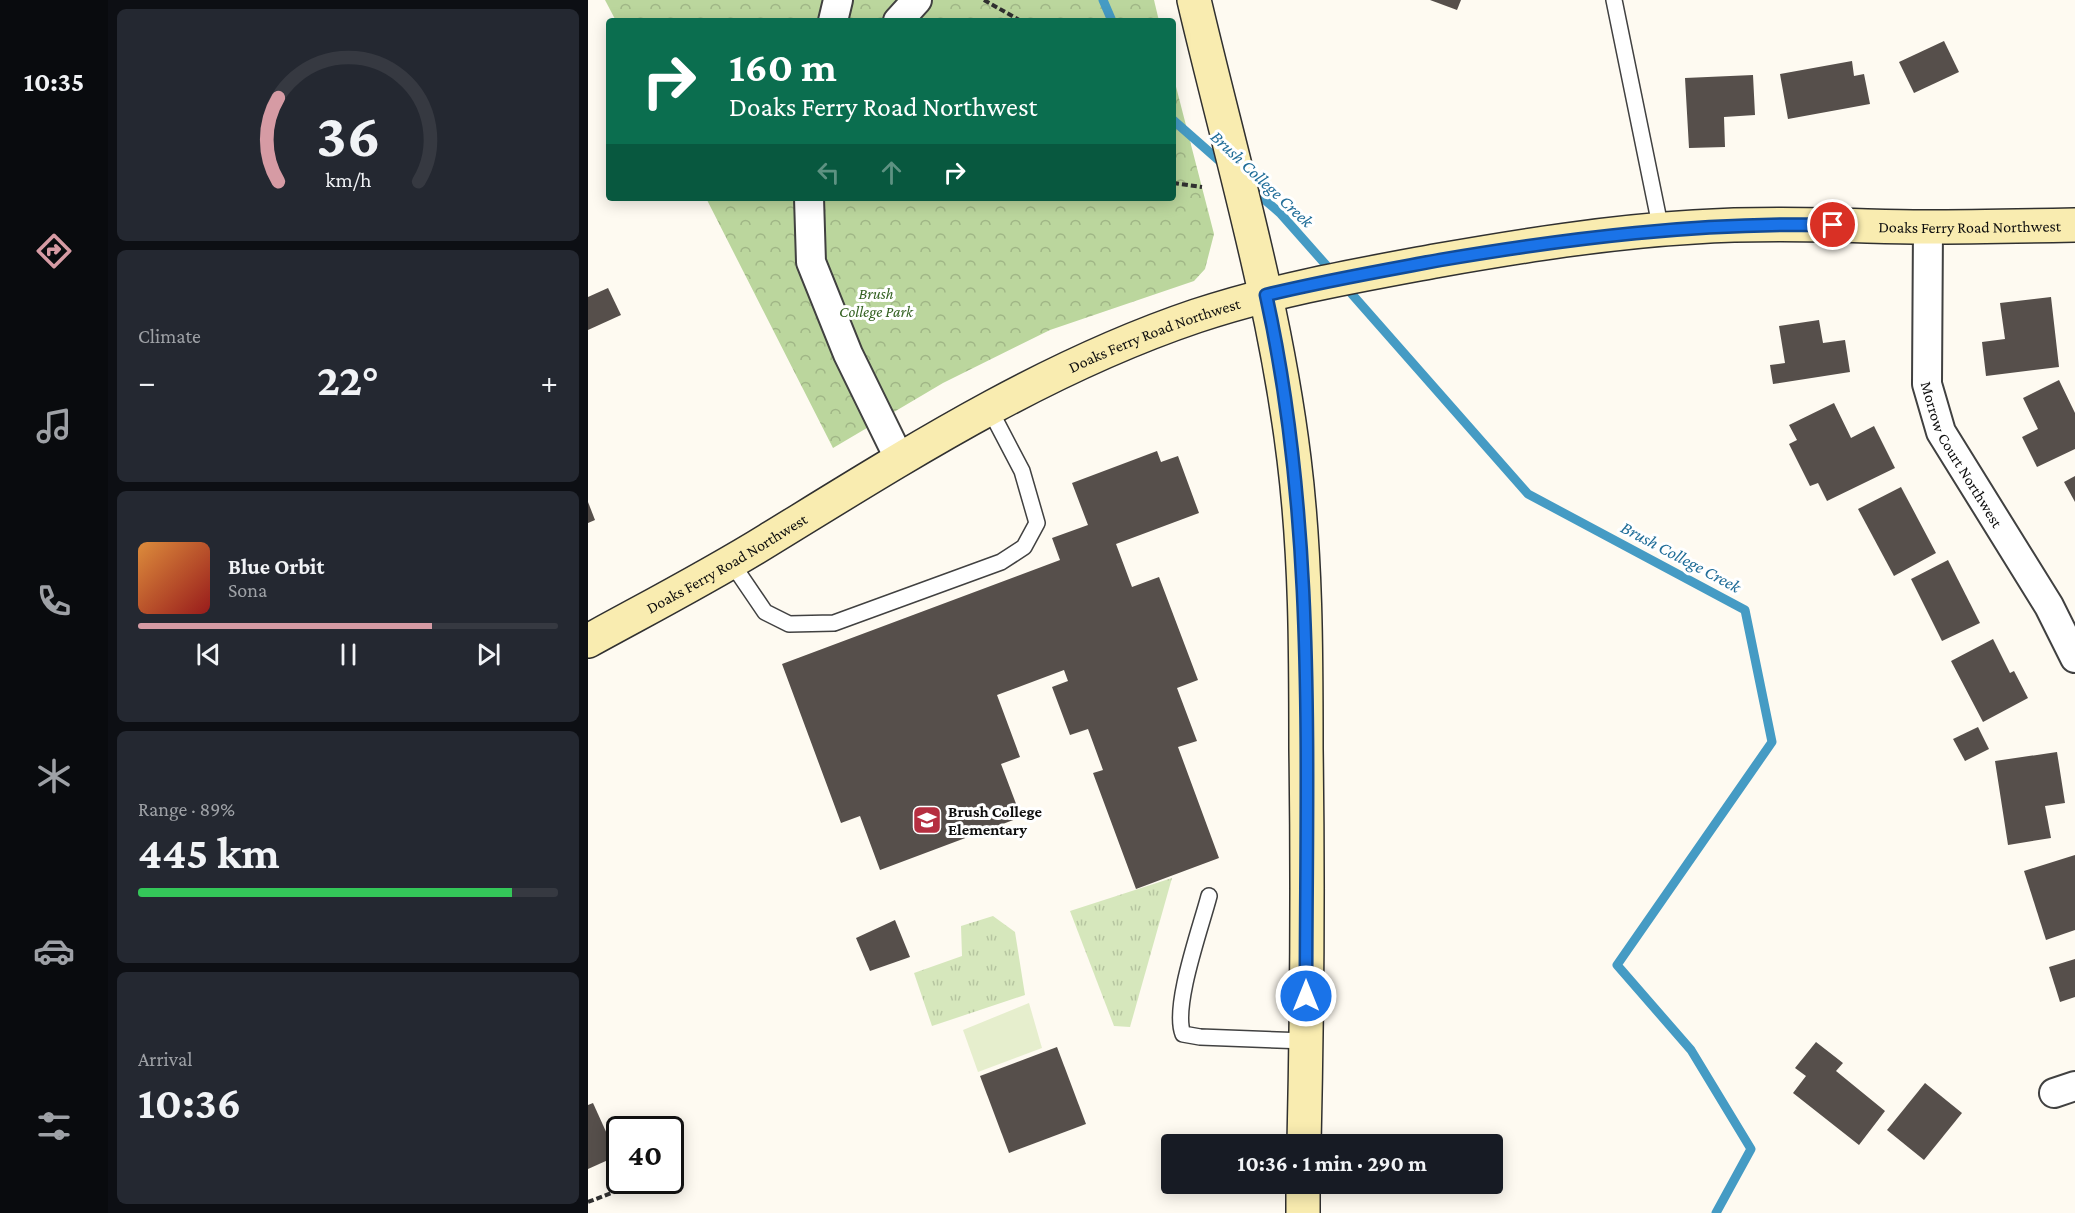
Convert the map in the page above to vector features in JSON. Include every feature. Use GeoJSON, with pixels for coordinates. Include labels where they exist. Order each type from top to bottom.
{"type":"FeatureCollection","features":[{"type":"Feature","properties":{"kind":"main road"},"geometry":{"type":"LineString","coordinates":[[1194,0],[1266,295],[1279,355],[1294,458],[1305,598],[1304,1134]]}},
{"type":"Feature","properties":{"kind":"main road","name":"Doaks Ferry Road Northwest"},"geometry":{"type":"LineString","coordinates":[[588,641],[731,562],[899,458],[1051,376],[1196,316],[1266,295],[1319,282],[1511,248],[1661,230],[1786,224],[1928,227],[2075,225]]}},
{"type":"Feature","properties":{"kind":"main road"},"geometry":{"type":"LineString","coordinates":[[1303,1194],[1303,1213]]}},
{"type":"Feature","properties":{"kind":"street"},"geometry":{"type":"LineString","coordinates":[[834,18],[838,0]]}},
{"type":"Feature","properties":{"kind":"street"},"geometry":{"type":"LineString","coordinates":[[901,18],[917,0]]}},
{"type":"Feature","properties":{"kind":"street"},"geometry":{"type":"LineString","coordinates":[[809,201],[811,262],[848,354],[899,458]]}},
{"type":"Feature","properties":{"kind":"street","name":"Morrow Court Northwest"},"geometry":{"type":"LineString","coordinates":[[1928,227],[1927,384],[1941,432],[2049,606],[2075,658]]}},
{"type":"Feature","properties":{"kind":"lane"},"geometry":{"type":"LineString","coordinates":[[1614,0],[1661,230]]}},
{"type":"Feature","properties":{"kind":"lane"},"geometry":{"type":"LineString","coordinates":[[731,562],[765,612],[789,624],[834,623],[1001,562],[1024,547],[1037,523],[1022,471],[989,408]]}},
{"type":"Feature","properties":{"kind":"lane"},"geometry":{"type":"LineString","coordinates":[[1209,896],[1183,994],[1179,1023],[1183,1034],[1306,1041]]}},
{"type":"Feature","properties":{"kind":"path"},"geometry":{"type":"LineString","coordinates":[[984,0],[1016,18]]}},
{"type":"Feature","properties":{"kind":"path"},"geometry":{"type":"LineString","coordinates":[[1176,183],[1202,187]]}},
{"type":"Feature","properties":{"kind":"path"},"geometry":{"type":"LineString","coordinates":[[588,1202],[609,1194]]}},
{"type":"Feature","properties":{"kind":"green space"},"geometry":{"type":"Polygon","coordinates":[[[605,0],[1154,0],[1158,18],[614,18],[605,0]]]}},
{"type":"Feature","properties":{"kind":"green space","name":"Brush College Park"},"geometry":{"type":"Polygon","coordinates":[[[1176,87],[1214,234],[1205,269],[1194,281],[1050,330],[943,383],[833,448],[708,201],[1176,201],[1176,87]]]}},
{"type":"Feature","properties":{"kind":"green space"},"geometry":{"type":"Polygon","coordinates":[[[1172,878],[1130,1027],[1114,1026],[1070,911],[1172,878]]]}},
{"type":"Feature","properties":{"kind":"green space"},"geometry":{"type":"Polygon","coordinates":[[[993,916],[1015,932],[1025,995],[932,1026],[914,973],[962,956],[961,926],[993,916]]]}},
{"type":"Feature","properties":{"kind":"green space"},"geometry":{"type":"Polygon","coordinates":[[[1029,1003],[1042,1048],[978,1072],[963,1030],[1029,1003]]]}},
{"type":"Feature","properties":{"kind":"building"},"geometry":{"type":"Polygon","coordinates":[[[1430,0],[1461,0],[1457,10],[1430,0]]]}},
{"type":"Feature","properties":{"kind":"building"},"geometry":{"type":"Polygon","coordinates":[[[1944,41],[1959,72],[1914,93],[1899,62],[1944,41]]]}},
{"type":"Feature","properties":{"kind":"building"},"geometry":{"type":"Polygon","coordinates":[[[1852,61],[1854,76],[1864,74],[1870,104],[1788,119],[1780,74],[1852,61]]]}},
{"type":"Feature","properties":{"kind":"building"},"geometry":{"type":"Polygon","coordinates":[[[1753,75],[1755,115],[1724,117],[1725,147],[1689,148],[1685,78],[1753,75]]]}},
{"type":"Feature","properties":{"kind":"building"},"geometry":{"type":"Polygon","coordinates":[[[608,288],[621,315],[588,330],[588,297],[608,288]]]}},
{"type":"Feature","properties":{"kind":"building"},"geometry":{"type":"Polygon","coordinates":[[[2051,297],[2059,367],[1986,376],[1982,342],[2005,339],[2000,303],[2051,297]]]}},
{"type":"Feature","properties":{"kind":"building"},"geometry":{"type":"Polygon","coordinates":[[[1819,320],[1823,343],[1845,340],[1850,372],[1773,384],[1770,365],[1785,363],[1779,326],[1819,320]]]}},
{"type":"Feature","properties":{"kind":"building"},"geometry":{"type":"Polygon","coordinates":[[[2059,380],[2075,413],[2075,449],[2037,467],[2022,437],[2038,429],[2023,398],[2059,380]]]}},
{"type":"Feature","properties":{"kind":"building"},"geometry":{"type":"Polygon","coordinates":[[[1834,403],[1851,438],[1874,426],[1895,468],[1827,501],[1818,483],[1810,486],[1789,444],[1797,440],[1789,425],[1834,403]]]}},
{"type":"Feature","properties":{"kind":"building","name":"Brush College Elementary"},"geometry":{"type":"Polygon","coordinates":[[[1157,451],[1161,462],[1178,456],[1199,513],[1116,544],[1132,587],[1159,577],[1198,680],[1177,688],[1197,741],[1178,747],[1219,858],[1136,889],[1093,773],[1103,770],[1088,729],[1070,735],[1052,687],[1068,681],[1064,670],[997,695],[1020,757],[1001,764],[1021,817],[880,870],[860,816],[841,823],[782,664],[1060,560],[1052,538],[1088,525],[1072,483],[1157,451]]]}},
{"type":"Feature","properties":{"kind":"building"},"geometry":{"type":"Polygon","coordinates":[[[2075,476],[2075,502],[2064,482],[2075,476]]]}},
{"type":"Feature","properties":{"kind":"building"},"geometry":{"type":"Polygon","coordinates":[[[1901,487],[1936,553],[1894,576],[1858,509],[1901,487]]]}},
{"type":"Feature","properties":{"kind":"building"},"geometry":{"type":"Polygon","coordinates":[[[588,502],[595,520],[588,523],[588,502]]]}},
{"type":"Feature","properties":{"kind":"building"},"geometry":{"type":"Polygon","coordinates":[[[1948,560],[1980,623],[1942,641],[1911,579],[1948,560]]]}},
{"type":"Feature","properties":{"kind":"building"},"geometry":{"type":"Polygon","coordinates":[[[1993,639],[2010,673],[2014,671],[2028,698],[1983,722],[1951,661],[1993,639]]]}},
{"type":"Feature","properties":{"kind":"building"},"geometry":{"type":"Polygon","coordinates":[[[1978,727],[1989,749],[1965,761],[1953,739],[1978,727]]]}},
{"type":"Feature","properties":{"kind":"building"},"geometry":{"type":"Polygon","coordinates":[[[2057,752],[2065,803],[2045,806],[2051,838],[2008,845],[1995,761],[2057,752]]]}},
{"type":"Feature","properties":{"kind":"building"},"geometry":{"type":"Polygon","coordinates":[[[2075,855],[2075,930],[2046,940],[2024,871],[2075,855]]]}},
{"type":"Feature","properties":{"kind":"building"},"geometry":{"type":"Polygon","coordinates":[[[895,920],[910,957],[870,971],[856,938],[895,920]]]}},
{"type":"Feature","properties":{"kind":"building"},"geometry":{"type":"Polygon","coordinates":[[[2075,959],[2075,997],[2060,1002],[2049,967],[2075,959]]]}},
{"type":"Feature","properties":{"kind":"building"},"geometry":{"type":"Polygon","coordinates":[[[1816,1042],[1843,1063],[1836,1071],[1885,1111],[1859,1145],[1793,1093],[1806,1076],[1795,1068],[1816,1042]]]}},
{"type":"Feature","properties":{"kind":"building"},"geometry":{"type":"Polygon","coordinates":[[[1057,1047],[1086,1124],[1009,1153],[980,1076],[1057,1047]]]}},
{"type":"Feature","properties":{"kind":"building"},"geometry":{"type":"Polygon","coordinates":[[[1925,1083],[1962,1113],[1924,1160],[1887,1130],[1925,1083]]]}},
{"type":"Feature","properties":{"kind":"building"},"geometry":{"type":"Polygon","coordinates":[[[593,1103],[606,1132],[606,1161],[588,1169],[588,1105],[593,1103]]]}},
{"type":"Feature","properties":{"kind":"waterway","name":"Brush College Creek"},"geometry":{"type":"LineString","coordinates":[[1103,0],[1111,18]]}},
{"type":"Feature","properties":{"kind":"waterway","name":"Brush College Creek"},"geometry":{"type":"LineString","coordinates":[[1176,123],[1223,164]]}},
{"type":"Feature","properties":{"kind":"waterway","name":"Brush College Creek"},"geometry":{"type":"LineString","coordinates":[[1252,189],[1280,213],[1334,274]]}},
{"type":"Feature","properties":{"kind":"waterway","name":"Brush College Creek"},"geometry":{"type":"LineString","coordinates":[[1343,284],[1528,494],[1745,610],[1772,742],[1617,965],[1691,1050],[1751,1149],[1716,1213]]}},
{"type":"Feature","properties":{"kind":"place","name":"Brush College Elementary"},"geometry":{"type":"Point","coordinates":[927,820]}},
{"type":"Feature","properties":{"kind":"route"},"geometry":{"type":"LineString","coordinates":[[1306,996],[1305,598],[1301,523],[1279,355],[1266,295],[1319,282],[1577,238],[1693,227],[1833,225]]}}]}
